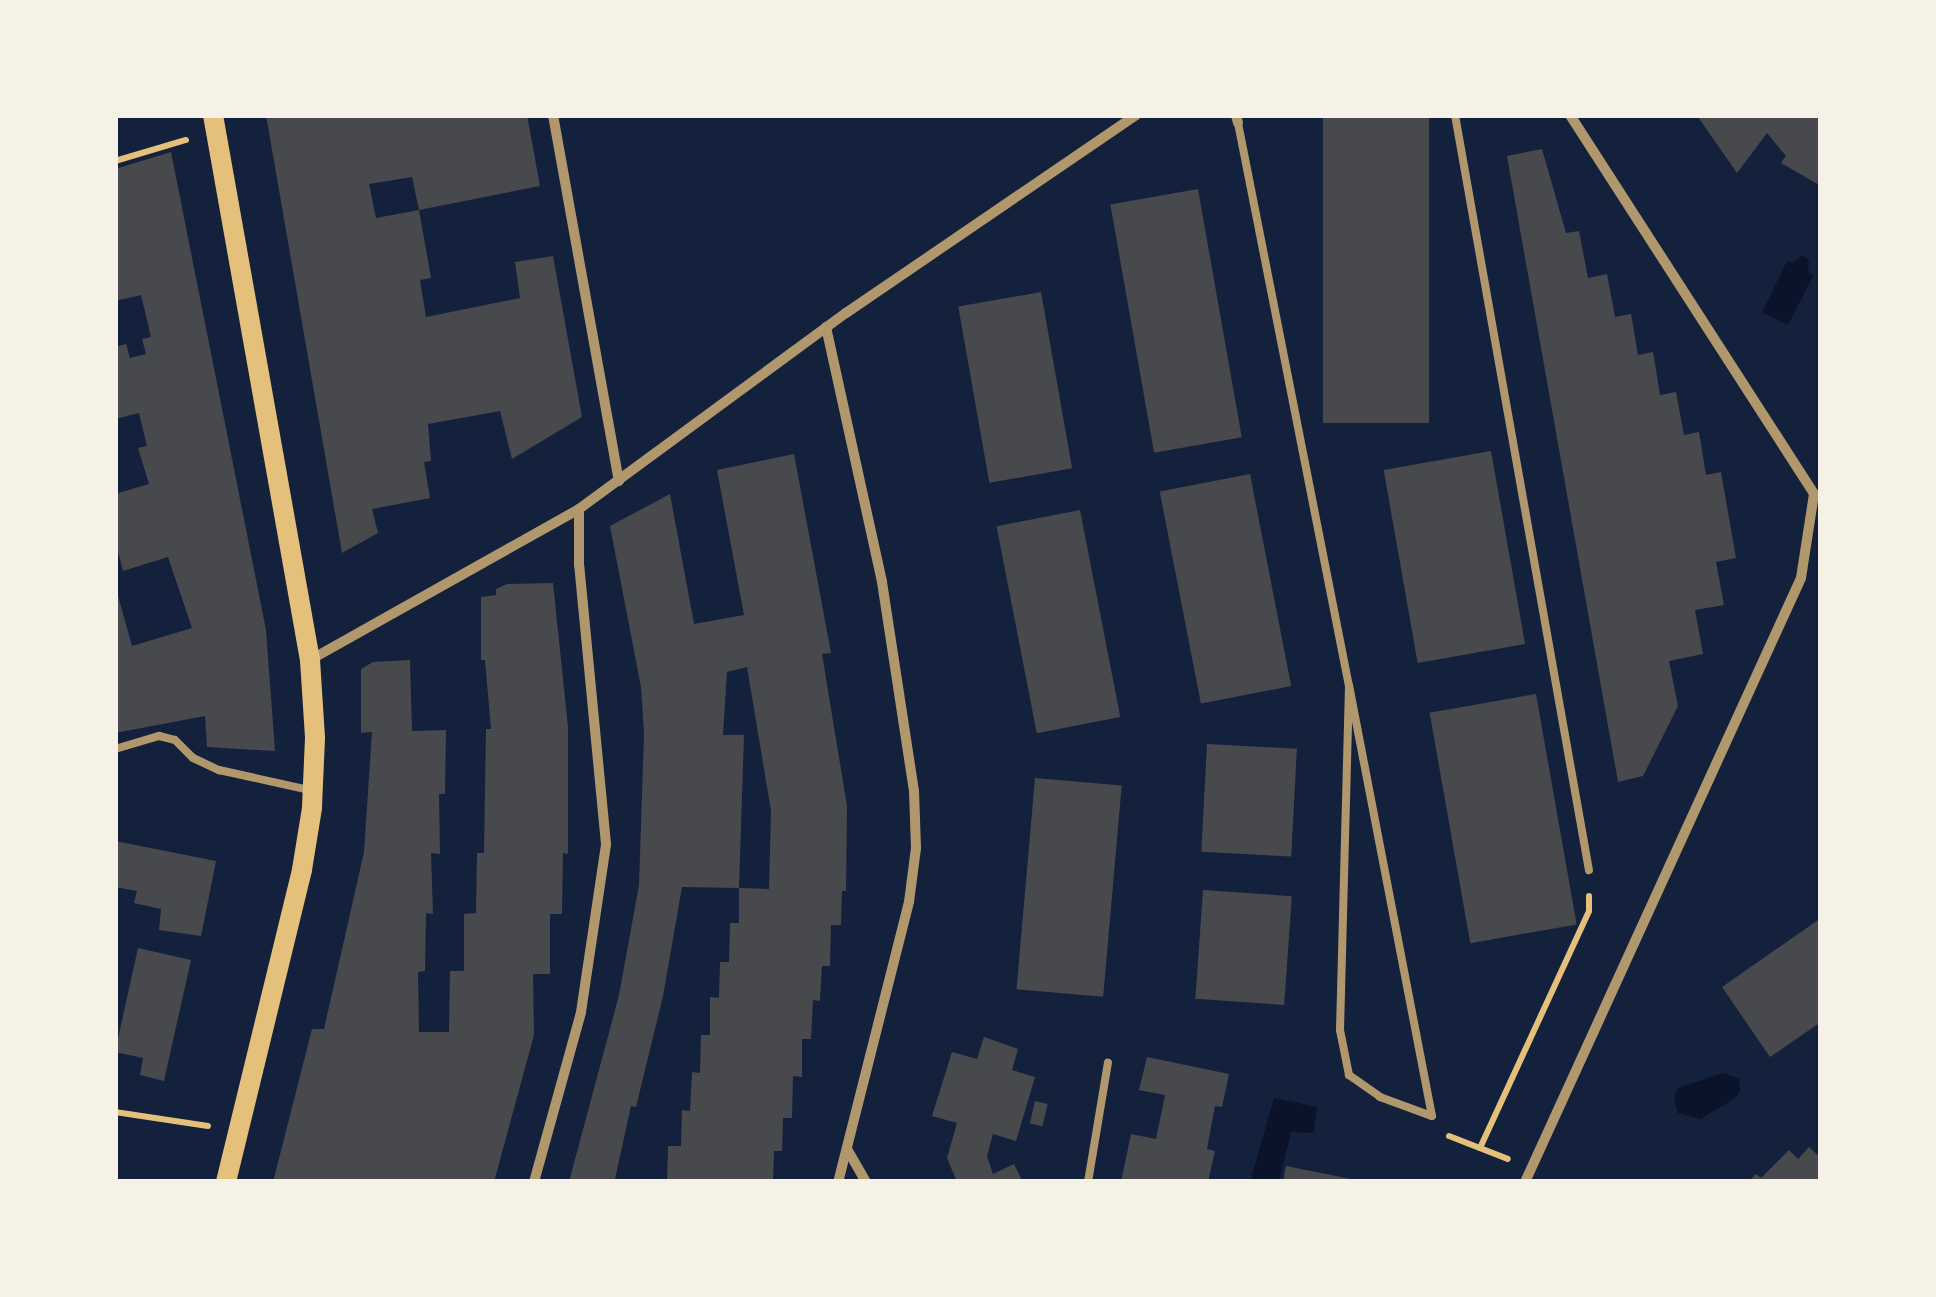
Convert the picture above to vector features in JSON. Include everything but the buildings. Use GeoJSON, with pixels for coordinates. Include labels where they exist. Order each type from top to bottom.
{"type":"FeatureCollection","features":[{"type":"Feature","properties":{"kind":"main road"},"geometry":{"type":"LineString","coordinates":[[215,123],[310,660],[313,791],[295,905],[226,1182]]}},
{"type":"Feature","properties":{"kind":"street"},"geometry":{"type":"LineString","coordinates":[[553,115],[620,481]]}},
{"type":"Feature","properties":{"kind":"street"},"geometry":{"type":"LineString","coordinates":[[310,660],[579,510],[826,326],[1136,115]]}},
{"type":"Feature","properties":{"kind":"street"},"geometry":{"type":"LineString","coordinates":[[1525,1182],[1801,578],[1818,492],[1570,115]]}},
{"type":"Feature","properties":{"kind":"street"},"geometry":{"type":"LineString","coordinates":[[826,326],[882,582],[914,791],[916,848],[909,902],[838,1182]]}},
{"type":"Feature","properties":{"kind":"street"},"geometry":{"type":"LineString","coordinates":[[534,1182],[580,1012],[606,844],[579,565],[579,510]]}},
{"type":"Feature","properties":{"kind":"street"},"geometry":{"type":"LineString","coordinates":[[846,1150],[866,1182]]}},
{"type":"Feature","properties":{"kind":"lane"},"geometry":{"type":"LineString","coordinates":[[1455,115],[1589,870]]}},
{"type":"Feature","properties":{"kind":"lane"},"geometry":{"type":"LineString","coordinates":[[1237,119],[1432,1116]]}},
{"type":"Feature","properties":{"kind":"lane"},"geometry":{"type":"LineString","coordinates":[[1348,686],[1340,1030],[1349,1075],[1380,1097],[1432,1116]]}},
{"type":"Feature","properties":{"kind":"lane"},"geometry":{"type":"LineString","coordinates":[[115,749],[160,736],[175,740],[193,758],[219,770],[313,791]]}},
{"type":"Feature","properties":{"kind":"lane"},"geometry":{"type":"LineString","coordinates":[[1088,1182],[1108,1063]]}},
{"type":"Feature","properties":{"kind":"path"},"geometry":{"type":"LineString","coordinates":[[115,162],[215,123]]}},
{"type":"Feature","properties":{"kind":"path"},"geometry":{"type":"LineString","coordinates":[[1480,1148],[1589,911],[1589,870]]}},
{"type":"Feature","properties":{"kind":"path"},"geometry":{"type":"LineString","coordinates":[[115,1112],[239,1132]]}},
{"type":"Feature","properties":{"kind":"path"},"geometry":{"type":"LineString","coordinates":[[1432,1116],[1450,1136],[1529,1167]]}},
{"type":"Feature","properties":{"kind":"water"},"geometry":{"type":"Polygon","coordinates":[[[1802,255],[1809,260],[1808,272],[1813,276],[1788,325],[1762,312],[1787,261],[1793,263],[1802,255]]]}},
{"type":"Feature","properties":{"kind":"water"},"geometry":{"type":"Polygon","coordinates":[[[1723,1073],[1739,1079],[1740,1092],[1734,1099],[1700,1119],[1678,1113],[1674,1098],[1678,1088],[1723,1073]]]}},
{"type":"Feature","properties":{"kind":"water"},"geometry":{"type":"Polygon","coordinates":[[[1274,1098],[1317,1107],[1314,1133],[1291,1132],[1279,1182],[1250,1182],[1274,1098]]]}}]}
